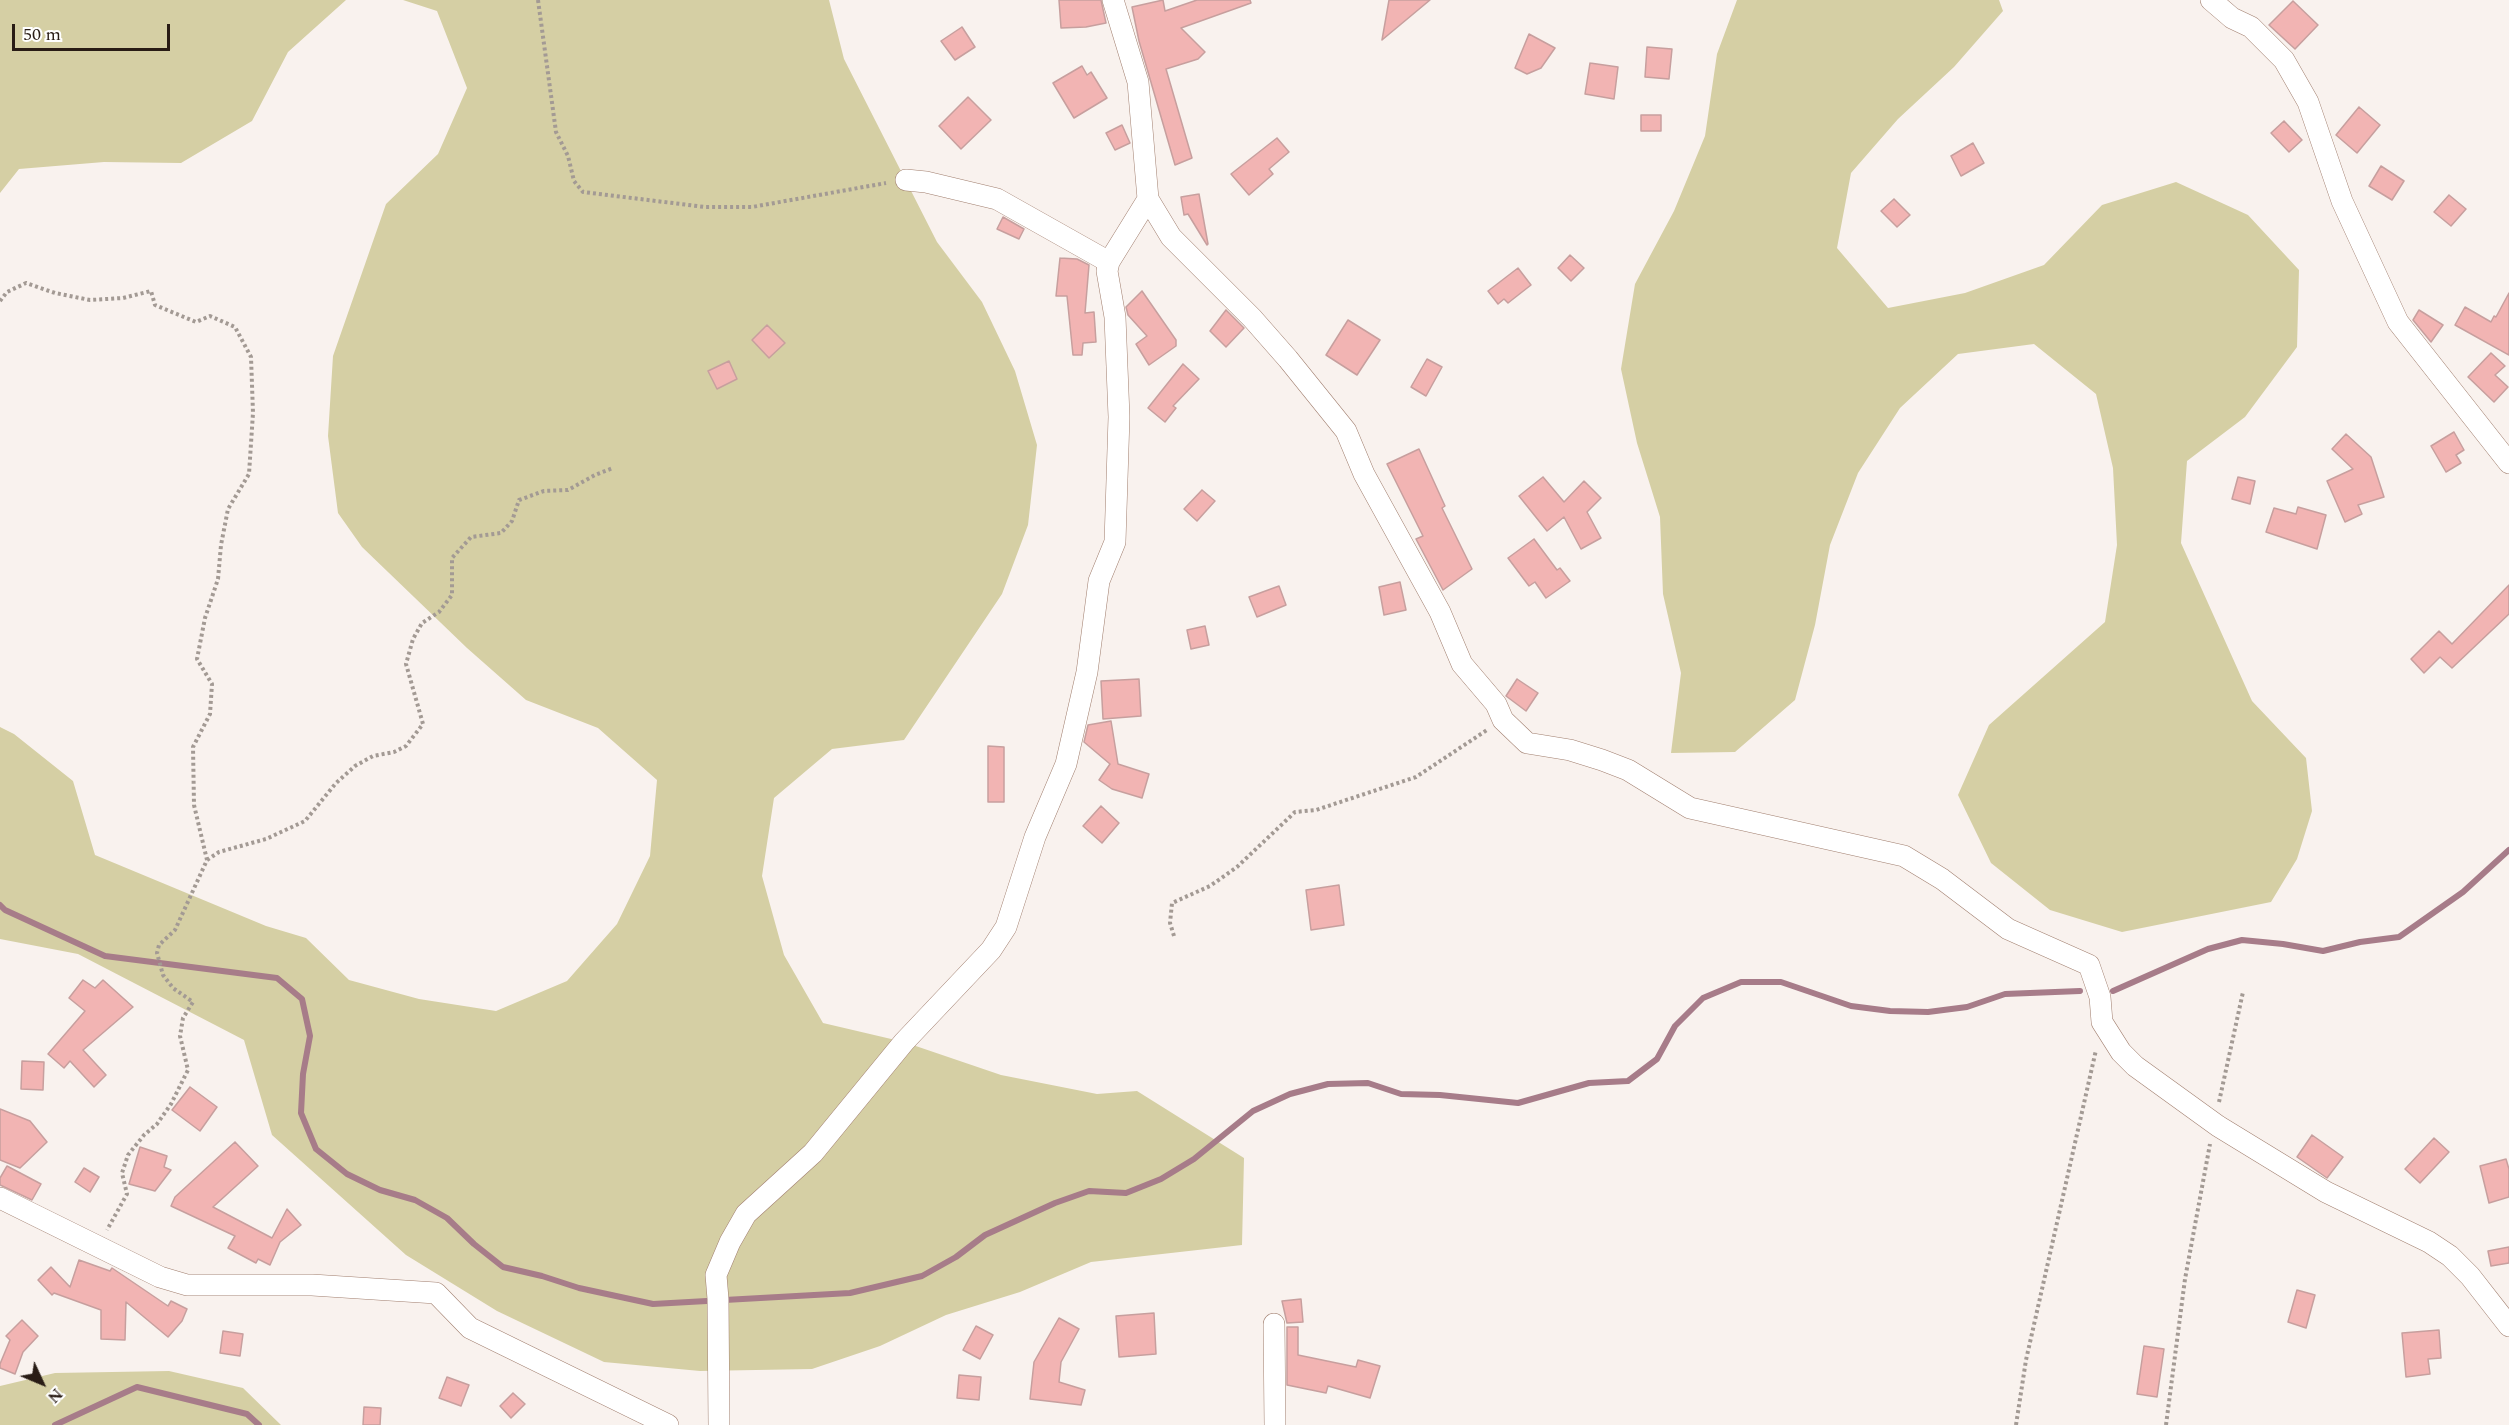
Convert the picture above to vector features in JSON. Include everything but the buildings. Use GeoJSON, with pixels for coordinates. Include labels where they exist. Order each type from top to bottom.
{"type":"FeatureCollection","features":[{"type":"Feature","properties":{"kind":"street"},"geometry":{"type":"LineString","coordinates":[[1113,0],[1138,82],[1148,199],[1171,237],[1266,334],[1346,431],[1364,474],[1440,612],[1462,664],[1496,704],[1503,720],[1527,743],[1570,750],[1628,770],[1690,808],[1904,856],[1942,879],[2008,929],[2088,965],[2100,997],[2102,1022],[2121,1052],[2135,1066],[2218,1126],[2326,1192],[2429,1242],[2450,1256],[2470,1276],[2509,1326]]}},
{"type":"Feature","properties":{"kind":"street"},"geometry":{"type":"LineString","coordinates":[[2211,0],[2232,18],[2251,27],[2284,60],[2308,102],[2343,201],[2398,322],[2509,463]]}},
{"type":"Feature","properties":{"kind":"street"},"geometry":{"type":"LineString","coordinates":[[906,180],[926,182],[997,199],[1109,262]]}},
{"type":"Feature","properties":{"kind":"street"},"geometry":{"type":"LineString","coordinates":[[719,1425],[716,1275],[730,1242],[746,1214],[813,1153],[904,1042],[991,950],[1006,927],[1035,837],[1066,764],[1088,672],[1099,581],[1115,542],[1119,417],[1115,317],[1108,284],[1109,262],[1148,199]]}},
{"type":"Feature","properties":{"kind":"street"},"geometry":{"type":"LineString","coordinates":[[0,1198],[160,1277],[187,1285],[312,1286],[436,1293],[470,1328],[668,1425]]}},
{"type":"Feature","properties":{"kind":"street"},"geometry":{"type":"LineString","coordinates":[[1274,1324],[1275,1425]]}},
{"type":"Feature","properties":{"kind":"path"},"geometry":{"type":"LineString","coordinates":[[538,0],[556,132],[568,156],[574,181],[583,192],[705,207],[752,207],[906,180]]}},
{"type":"Feature","properties":{"kind":"path"},"geometry":{"type":"LineString","coordinates":[[0,301],[8,292],[26,283],[55,293],[90,300],[123,298],[151,291],[155,305],[196,322],[210,316],[235,327],[251,357],[253,413],[249,474],[228,509],[220,545],[218,579],[197,659],[212,684],[210,714],[194,747],[194,805],[207,860]]}},
{"type":"Feature","properties":{"kind":"path"},"geometry":{"type":"LineString","coordinates":[[98,1246],[127,1194],[122,1173],[128,1155],[171,1104],[188,1070],[180,1036],[183,1018],[193,1002],[173,988],[163,975],[157,953],[159,945],[175,930],[207,860],[219,852],[266,839],[305,821],[336,783],[355,766],[373,756],[394,752],[406,746],[423,724],[406,664],[413,639],[422,623],[439,612],[452,595],[452,558],[471,537],[501,533],[512,521],[519,500],[544,491],[568,490],[613,468]]}},
{"type":"Feature","properties":{"kind":"path"},"geometry":{"type":"LineString","coordinates":[[1174,936],[1170,923],[1173,903],[1210,886],[1237,867],[1295,812],[1316,810],[1416,777],[1503,720]]}},
{"type":"Feature","properties":{"kind":"path"},"geometry":{"type":"LineString","coordinates":[[2218,1109],[2243,992]]}},
{"type":"Feature","properties":{"kind":"path"},"geometry":{"type":"LineString","coordinates":[[2016,1425],[2026,1360],[2102,1022]]}},
{"type":"Feature","properties":{"kind":"path"},"geometry":{"type":"LineString","coordinates":[[2166,1425],[2185,1279],[2213,1132]]}},
{"type":"Feature","properties":{"kind":"shaded area"},"geometry":{"type":"Polygon","coordinates":[[[0,0],[346,0],[288,52],[252,121],[181,163],[104,162],[19,169],[0,193],[0,0]]]}},
{"type":"Feature","properties":{"kind":"shaded area"},"geometry":{"type":"Polygon","coordinates":[[[403,0],[829,0],[844,59],[937,242],[982,302],[1015,371],[1037,445],[1028,525],[1002,594],[904,740],[832,749],[774,798],[762,876],[784,955],[823,1023],[904,1042],[1001,1075],[1097,1094],[1137,1091],[1244,1158],[1242,1245],[1091,1262],[1020,1292],[946,1315],[880,1346],[812,1369],[700,1371],[604,1362],[497,1311],[406,1255],[272,1135],[244,1040],[78,954],[0,939],[0,727],[14,734],[73,781],[95,855],[266,926],[306,938],[349,980],[419,999],[496,1011],[567,981],[617,924],[650,856],[657,780],[598,728],[526,700],[467,648],[362,547],[338,513],[328,436],[333,356],[386,204],[438,154],[467,88],[437,11],[403,0]]]}},
{"type":"Feature","properties":{"kind":"shaded area"},"geometry":{"type":"Polygon","coordinates":[[[1737,0],[1999,0],[2003,11],[1954,67],[1898,119],[1851,173],[1837,248],[1888,308],[1965,293],[2044,265],[2102,205],[2176,182],[2248,215],[2299,270],[2297,347],[2245,417],[2187,461],[2181,543],[2252,701],[2306,758],[2312,811],[2297,859],[2271,902],[2122,932],[2050,910],[1991,863],[1958,795],[1989,725],[2105,622],[2117,545],[2113,468],[2096,394],[2034,344],[1958,354],[1900,408],[1858,473],[1830,545],[1815,625],[1795,700],[1735,752],[1671,753],[1681,673],[1663,594],[1660,517],[1637,443],[1621,369],[1635,284],[1674,211],[1705,136],[1717,54],[1737,0]]]}},
{"type":"Feature","properties":{"kind":"shaded area"},"geometry":{"type":"Polygon","coordinates":[[[169,1371],[243,1388],[281,1425],[0,1425],[0,1386],[55,1373],[169,1371]]]}},
{"type":"Feature","properties":{"kind":"waterway"},"geometry":{"type":"LineString","coordinates":[[2113,991],[2208,949],[2242,940],[2323,951],[2360,942],[2399,937],[2463,892],[2509,850]]}},
{"type":"Feature","properties":{"kind":"waterway"},"geometry":{"type":"LineString","coordinates":[[0,905],[5,910],[105,956],[277,978],[302,999],[310,1036],[303,1074],[301,1113],[316,1149],[347,1174],[380,1190],[415,1200],[447,1218],[503,1267],[579,1288],[653,1304],[850,1293],[922,1276],[956,1257],[985,1235],[1055,1203],[1089,1191],[1126,1193],[1161,1179],[1194,1159],[1253,1111],[1290,1094],[1328,1084],[1368,1083],[1401,1094],[1440,1095],[1518,1103],[1589,1083],[1628,1081],[1657,1059],[1675,1026],[1703,998],[1741,982],[1781,982],[1851,1006],[1890,1011],[1928,1012],[1967,1007],[2005,994],[2080,991]]}},
{"type":"Feature","properties":{"kind":"waterway"},"geometry":{"type":"LineString","coordinates":[[55,1425],[137,1387],[247,1414],[259,1425]]}}]}
